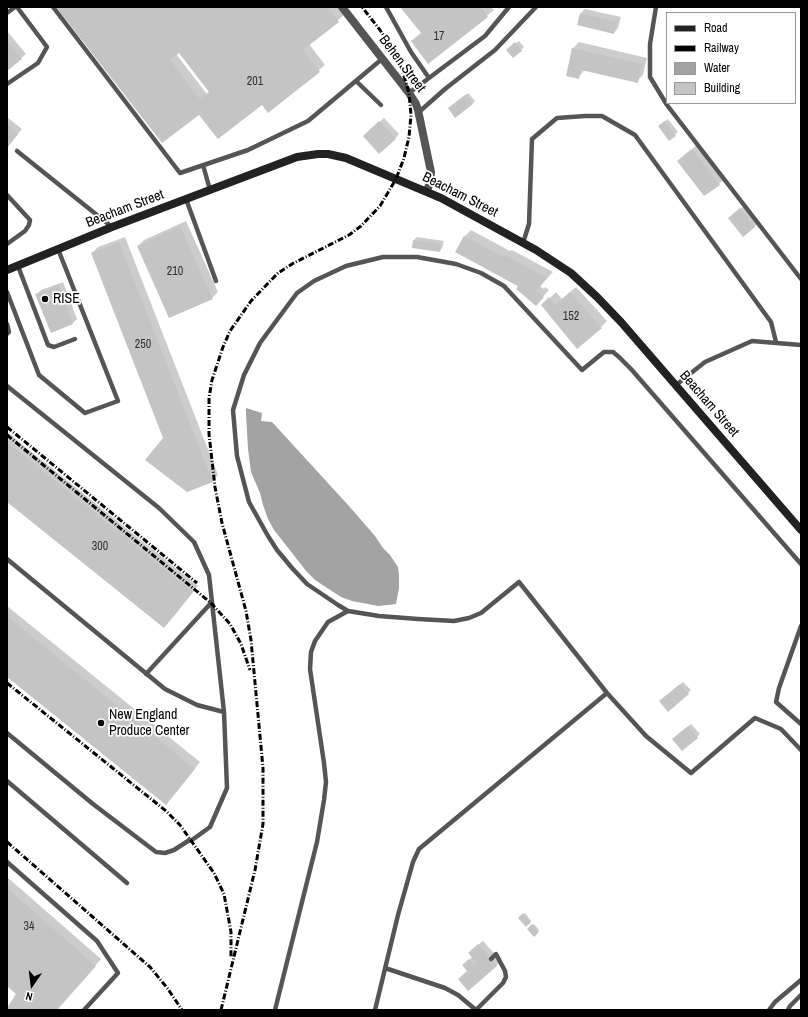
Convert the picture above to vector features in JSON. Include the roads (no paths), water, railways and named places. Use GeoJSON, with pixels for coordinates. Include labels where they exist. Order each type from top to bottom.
{"type":"FeatureCollection","features":[{"type":"Feature","properties":{"kind":"main road","name":"Beacham Street"},"geometry":{"type":"LineString","coordinates":[[7,270],[112,227],[297,157],[328,154],[346,158],[427,191],[455,205],[560,265],[584,284],[613,313],[801,530]]}},
{"type":"Feature","properties":{"kind":"street","name":"Behen Street"},"geometry":{"type":"LineString","coordinates":[[342,7],[416,104],[419,112],[431,172],[427,191]]}},
{"type":"Feature","properties":{"kind":"lane"},"geometry":{"type":"LineString","coordinates":[[7,13],[16,7],[47,47],[38,63],[7,84]]}},
{"type":"Feature","properties":{"kind":"lane"},"geometry":{"type":"LineString","coordinates":[[53,7],[180,173],[248,150],[308,122],[382,59]]}},
{"type":"Feature","properties":{"kind":"lane"},"geometry":{"type":"LineString","coordinates":[[386,7],[411,52],[429,78]]}},
{"type":"Feature","properties":{"kind":"lane"},"geometry":{"type":"LineString","coordinates":[[408,93],[485,36],[509,7]]}},
{"type":"Feature","properties":{"kind":"lane"},"geometry":{"type":"LineString","coordinates":[[419,112],[445,89],[495,50],[536,7]]}},
{"type":"Feature","properties":{"kind":"lane"},"geometry":{"type":"LineString","coordinates":[[656,7],[650,44],[650,77],[666,103]]}},
{"type":"Feature","properties":{"kind":"lane"},"geometry":{"type":"LineString","coordinates":[[356,81],[381,105]]}},
{"type":"Feature","properties":{"kind":"lane"},"geometry":{"type":"LineString","coordinates":[[666,104],[801,279]]}},
{"type":"Feature","properties":{"kind":"lane"},"geometry":{"type":"LineString","coordinates":[[523,243],[529,224],[532,139],[557,118],[602,116],[635,134],[771,322],[776,342]]}},
{"type":"Feature","properties":{"kind":"lane"},"geometry":{"type":"LineString","coordinates":[[18,151],[112,227]]}},
{"type":"Feature","properties":{"kind":"lane"},"geometry":{"type":"LineString","coordinates":[[203,166],[210,190]]}},
{"type":"Feature","properties":{"kind":"lane"},"geometry":{"type":"LineString","coordinates":[[7,195],[30,220],[25,231],[7,244]]}},
{"type":"Feature","properties":{"kind":"lane"},"geometry":{"type":"LineString","coordinates":[[186,199],[216,281]]}},
{"type":"Feature","properties":{"kind":"lane"},"geometry":{"type":"LineString","coordinates":[[7,292],[39,375],[85,413],[118,401],[58,249]]}},
{"type":"Feature","properties":{"kind":"lane"},"geometry":{"type":"LineString","coordinates":[[801,564],[631,369],[613,352],[604,352],[582,370],[504,286],[481,273],[456,264],[403,256],[383,257],[333,271],[314,280],[297,293],[260,343],[244,375],[233,410],[236,448],[240,469],[250,502],[258,519],[277,550],[307,584],[348,611],[379,616],[454,621],[469,618],[481,613],[519,582],[606,693],[646,736],[691,773],[755,718],[781,729],[801,750]]}},
{"type":"Feature","properties":{"kind":"lane"},"geometry":{"type":"LineString","coordinates":[[18,266],[48,345],[54,347],[75,339]]}},
{"type":"Feature","properties":{"kind":"lane"},"geometry":{"type":"LineString","coordinates":[[7,324],[9,332],[7,334]]}},
{"type":"Feature","properties":{"kind":"lane"},"geometry":{"type":"LineString","coordinates":[[676,385],[705,362],[752,341],[801,345]]}},
{"type":"Feature","properties":{"kind":"lane"},"geometry":{"type":"LineString","coordinates":[[7,386],[159,508],[194,542],[209,575],[224,712],[227,788],[210,828],[174,850],[165,853],[156,852],[93,804],[7,733]]}},
{"type":"Feature","properties":{"kind":"lane"},"geometry":{"type":"LineString","coordinates":[[7,559],[165,690],[197,705],[224,712]]}},
{"type":"Feature","properties":{"kind":"lane"},"geometry":{"type":"LineString","coordinates":[[146,674],[211,603]]}},
{"type":"Feature","properties":{"kind":"lane"},"geometry":{"type":"LineString","coordinates":[[275,1010],[317,842],[326,782],[310,669],[311,652],[315,641],[328,622],[348,611]]}},
{"type":"Feature","properties":{"kind":"lane"},"geometry":{"type":"LineString","coordinates":[[801,626],[779,688],[776,702],[801,724]]}},
{"type":"Feature","properties":{"kind":"lane"},"geometry":{"type":"LineString","coordinates":[[375,1010],[413,862],[419,849],[606,693]]}},
{"type":"Feature","properties":{"kind":"lane"},"geometry":{"type":"LineString","coordinates":[[7,781],[127,883]]}},
{"type":"Feature","properties":{"kind":"lane"},"geometry":{"type":"LineString","coordinates":[[7,862],[97,941],[118,973],[84,1010]]}},
{"type":"Feature","properties":{"kind":"lane"},"geometry":{"type":"LineString","coordinates":[[385,968],[445,988],[464,999],[476,1010],[503,983],[506,977],[505,971],[496,954],[491,959]]}},
{"type":"Feature","properties":{"kind":"lane"},"geometry":{"type":"LineString","coordinates":[[769,1010],[774,1002],[801,980]]}},
{"type":"Feature","properties":{"kind":"lane"},"geometry":{"type":"LineString","coordinates":[[788,1010],[801,995]]}},
{"type":"Feature","properties":{"kind":"water"},"geometry":{"type":"Polygon","coordinates":[[[246,408],[262,413],[261,421],[272,422],[349,506],[390,555],[398,567],[399,575],[399,588],[396,604],[378,606],[352,601],[341,597],[315,580],[307,572],[274,530],[268,519],[260,493],[251,472],[246,408]]]}},
{"type":"Feature","properties":{"kind":"railway"},"geometry":{"type":"LineString","coordinates":[[221,1010],[255,870],[263,824],[263,768],[251,640],[246,611],[222,523],[215,487],[209,434],[209,398],[212,380],[223,347],[230,331],[251,301],[278,273],[292,264],[349,235],[361,226],[380,206],[396,179],[404,158],[409,137],[411,115],[409,93],[402,69],[393,50],[362,7]]}},
{"type":"Feature","properties":{"kind":"railway"},"geometry":{"type":"LineString","coordinates":[[7,427],[197,583]]}},
{"type":"Feature","properties":{"kind":"railway"},"geometry":{"type":"LineString","coordinates":[[7,435],[211,603],[230,624],[241,644],[250,670]]}},
{"type":"Feature","properties":{"kind":"railway"},"geometry":{"type":"LineString","coordinates":[[7,683],[166,811],[180,825],[214,873],[224,894],[231,932],[231,957]]}},
{"type":"Feature","properties":{"kind":"railway"},"geometry":{"type":"LineString","coordinates":[[7,842],[150,967],[168,989],[182,1010]]}},
{"type":"Feature","properties":{"kind":"place","name":"RISE"},"geometry":{"type":"Point","coordinates":[45,299]}},
{"type":"Feature","properties":{"kind":"place","name":"New England Produce Center"},"geometry":{"type":"Point","coordinates":[101,723]}}]}
